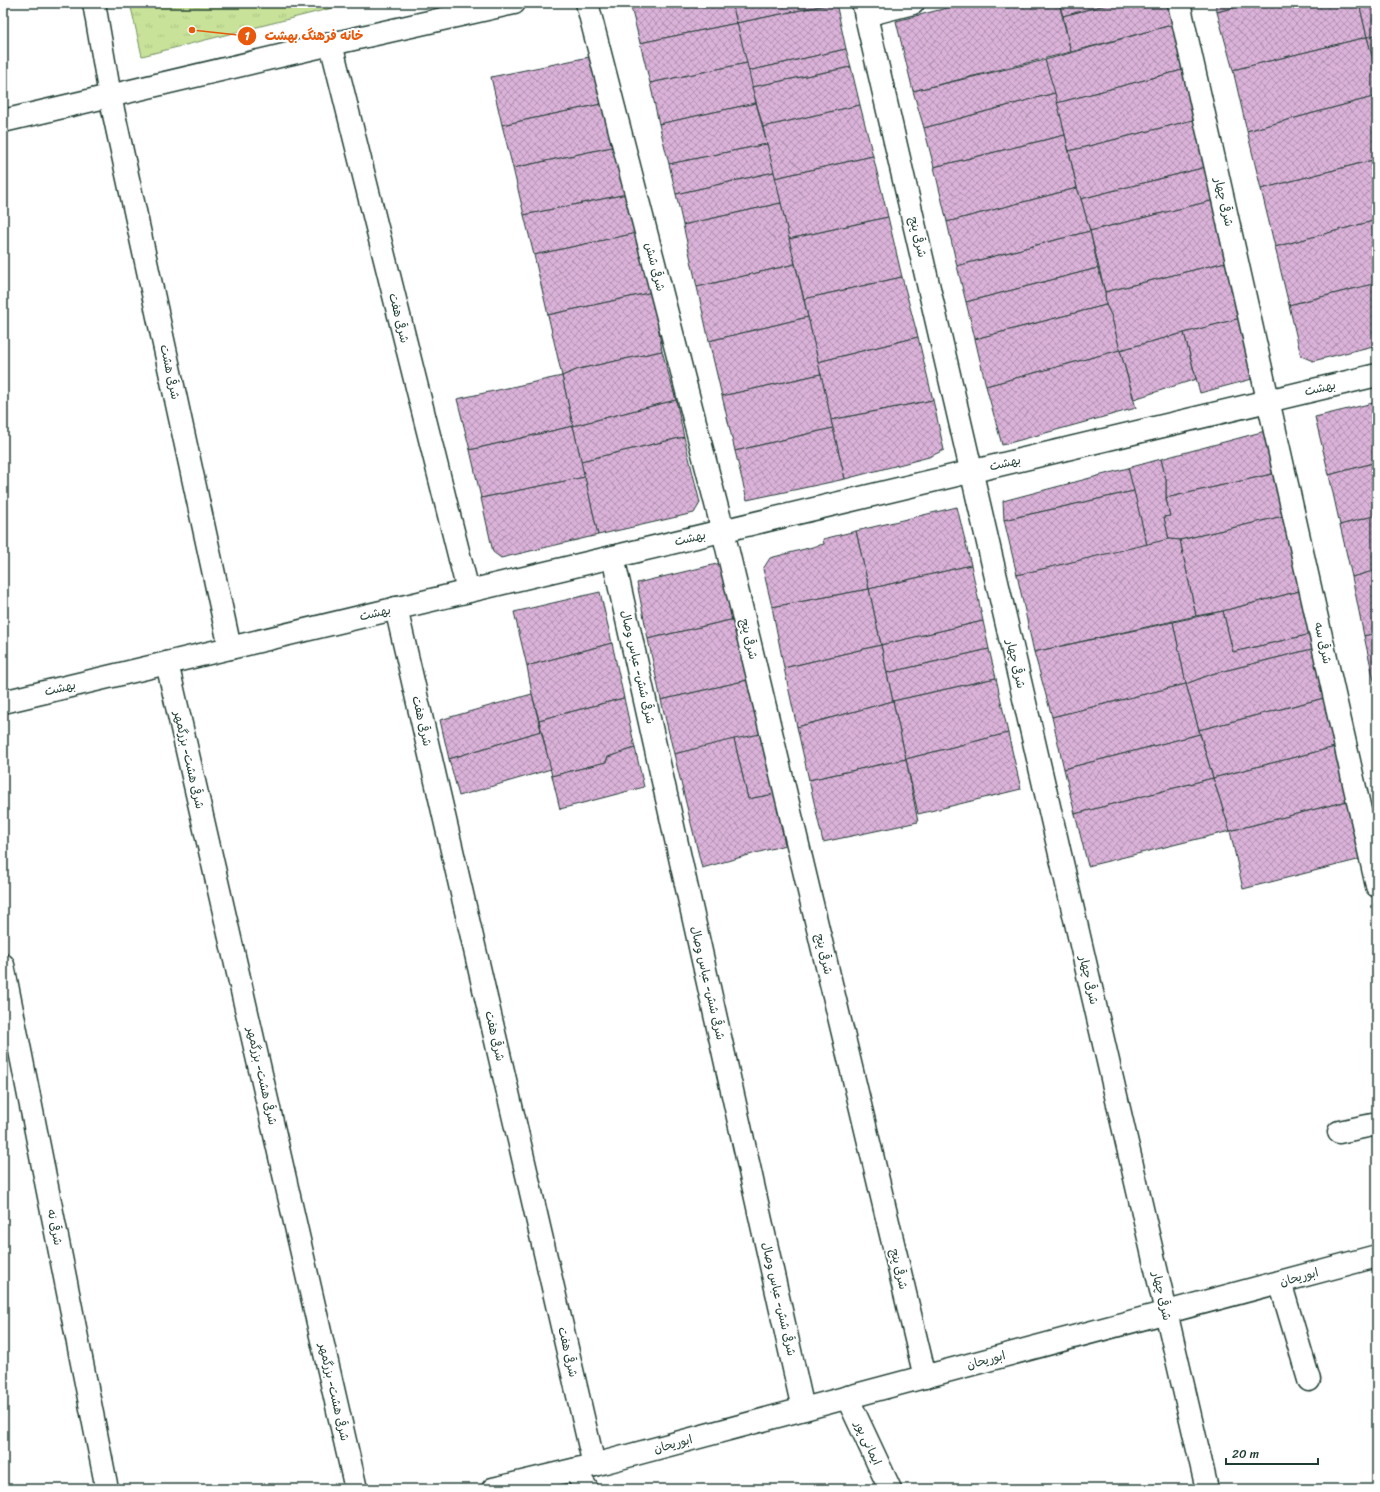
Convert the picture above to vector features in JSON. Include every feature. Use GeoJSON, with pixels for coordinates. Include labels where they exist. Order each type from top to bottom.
{"type":"FeatureCollection","features":[{"type":"Feature","properties":{"kind":"street","name":"شرقی هشت"},"geometry":{"type":"LineString","coordinates":[[94,3],[110,96],[230,648]]}},
{"type":"Feature","properties":{"kind":"street"},"geometry":{"type":"LineString","coordinates":[[3,122],[331,44],[514,3]]}},
{"type":"Feature","properties":{"kind":"street","name":"شرقی شش"},"geometry":{"type":"LineString","coordinates":[[587,3],[723,531]]}},
{"type":"Feature","properties":{"kind":"street"},"geometry":{"type":"LineString","coordinates":[[865,9],[913,3]]}},
{"type":"Feature","properties":{"kind":"street","name":"شرقی چهار"},"geometry":{"type":"LineString","coordinates":[[1179,3],[1268,400]]}},
{"type":"Feature","properties":{"kind":"street","name":"شرقی پنج"},"geometry":{"type":"LineString","coordinates":[[865,9],[972,471]]}},
{"type":"Feature","properties":{"kind":"street","name":"شرقی هفت"},"geometry":{"type":"LineString","coordinates":[[331,44],[468,591]]}},
{"type":"Feature","properties":{"kind":"street","name":"بهشت"},"geometry":{"type":"LineString","coordinates":[[3,702],[1377,375]]}},
{"type":"Feature","properties":{"kind":"street","name":"شرقی سه"},"geometry":{"type":"LineString","coordinates":[[1268,400],[1377,886]]}},
{"type":"Feature","properties":{"kind":"street","name":"شرقی چهار"},"geometry":{"type":"LineString","coordinates":[[972,471],[1207,1489]]}},
{"type":"Feature","properties":{"kind":"street","name":"شرقی پنج"},"geometry":{"type":"LineString","coordinates":[[723,531],[925,1377]]}},
{"type":"Feature","properties":{"kind":"street","name":"شرقی شش- عباس وصال"},"geometry":{"type":"LineString","coordinates":[[613,557],[803,1409]]}},
{"type":"Feature","properties":{"kind":"street","name":"شرقی هفت"},"geometry":{"type":"LineString","coordinates":[[396,608],[584,1467]]}},
{"type":"Feature","properties":{"kind":"street","name":"شرقی هشت- بزرگمهر"},"geometry":{"type":"LineString","coordinates":[[167,663],[356,1489]]}},
{"type":"Feature","properties":{"kind":"street","name":"شرقی نه"},"geometry":{"type":"LineString","coordinates":[[3,965],[107,1489]]}},
{"type":"Feature","properties":{"kind":"street"},"geometry":{"type":"LineString","coordinates":[[1339,1132],[1377,1124]]}},
{"type":"Feature","properties":{"kind":"street","name":"ابوریحان"},"geometry":{"type":"LineString","coordinates":[[493,1489],[584,1467],[1377,1256]]}},
{"type":"Feature","properties":{"kind":"street"},"geometry":{"type":"LineString","coordinates":[[1280,1282],[1309,1380]]}},
{"type":"Feature","properties":{"kind":"street","name":"ایمانی پور"},"geometry":{"type":"LineString","coordinates":[[847,1397],[890,1489]]}},
{"type":"Feature","properties":{"kind":"street"},"geometry":{"type":"LineString","coordinates":[[584,1467],[587,1489]]}},
{"type":"Feature","properties":{"kind":"green space"},"geometry":{"type":"Polygon","coordinates":[[[130,3],[352,3],[142,56],[130,3]]]}},
{"type":"Feature","properties":{"kind":"building"},"geometry":{"type":"Polygon","coordinates":[[[630,3],[732,3],[737,23],[640,43],[630,3]]]}},
{"type":"Feature","properties":{"kind":"building"},"geometry":{"type":"Polygon","coordinates":[[[732,3],[836,3],[737,23],[732,3]]]}},
{"type":"Feature","properties":{"kind":"building"},"geometry":{"type":"Polygon","coordinates":[[[836,3],[846,49],[748,71],[737,23],[836,3]]]}},
{"type":"Feature","properties":{"kind":"building"},"geometry":{"type":"Polygon","coordinates":[[[966,3],[1059,3],[1071,52],[913,91],[896,21],[966,3]]]}},
{"type":"Feature","properties":{"kind":"building"},"geometry":{"type":"Polygon","coordinates":[[[1059,3],[1113,3],[1063,16],[1059,3]]]}},
{"type":"Feature","properties":{"kind":"building"},"geometry":{"type":"Polygon","coordinates":[[[1113,3],[1174,3],[1179,23],[1071,52],[1063,16],[1113,3]]]}},
{"type":"Feature","properties":{"kind":"building"},"geometry":{"type":"Polygon","coordinates":[[[1215,3],[1253,3],[1217,12],[1215,3]]]}},
{"type":"Feature","properties":{"kind":"building"},"geometry":{"type":"Polygon","coordinates":[[[1253,3],[1359,3],[1367,37],[1233,70],[1217,12],[1253,3]]]}},
{"type":"Feature","properties":{"kind":"building"},"geometry":{"type":"Polygon","coordinates":[[[1359,3],[1377,3],[1377,35],[1367,37],[1359,3]]]}},
{"type":"Feature","properties":{"kind":"building"},"geometry":{"type":"Polygon","coordinates":[[[737,23],[747,63],[650,83],[640,43],[737,23]]]}},
{"type":"Feature","properties":{"kind":"building"},"geometry":{"type":"Polygon","coordinates":[[[1179,23],[1190,68],[1057,103],[1045,60],[1179,23]]]}},
{"type":"Feature","properties":{"kind":"building"},"geometry":{"type":"Polygon","coordinates":[[[1377,35],[1377,76],[1367,37],[1377,35]]]}},
{"type":"Feature","properties":{"kind":"building"},"geometry":{"type":"Polygon","coordinates":[[[1367,37],[1377,76],[1377,96],[1247,131],[1233,70],[1367,37]]]}},
{"type":"Feature","properties":{"kind":"building"},"geometry":{"type":"Polygon","coordinates":[[[846,49],[851,67],[752,87],[748,71],[846,49]]]}},
{"type":"Feature","properties":{"kind":"building"},"geometry":{"type":"Polygon","coordinates":[[[594,56],[606,103],[502,125],[491,77],[594,56]]]}},
{"type":"Feature","properties":{"kind":"building"},"geometry":{"type":"Polygon","coordinates":[[[1045,60],[1055,93],[924,128],[913,91],[1045,60]]]}},
{"type":"Feature","properties":{"kind":"building"},"geometry":{"type":"Polygon","coordinates":[[[747,63],[756,103],[659,124],[650,83],[747,63]]]}},
{"type":"Feature","properties":{"kind":"building"},"geometry":{"type":"Polygon","coordinates":[[[851,67],[860,105],[763,127],[752,87],[851,67]]]}},
{"type":"Feature","properties":{"kind":"building"},"geometry":{"type":"Polygon","coordinates":[[[1190,68],[1201,118],[1069,151],[1057,103],[1190,68]]]}},
{"type":"Feature","properties":{"kind":"building"},"geometry":{"type":"Polygon","coordinates":[[[1055,93],[1065,135],[934,167],[924,128],[1055,93]]]}},
{"type":"Feature","properties":{"kind":"building"},"geometry":{"type":"Polygon","coordinates":[[[1377,96],[1377,159],[1261,189],[1247,131],[1377,96]]]}},
{"type":"Feature","properties":{"kind":"building"},"geometry":{"type":"Polygon","coordinates":[[[606,103],[617,146],[513,168],[502,125],[606,103]]]}},
{"type":"Feature","properties":{"kind":"building"},"geometry":{"type":"Polygon","coordinates":[[[756,103],[767,144],[669,164],[659,124],[756,103]]]}},
{"type":"Feature","properties":{"kind":"building"},"geometry":{"type":"Polygon","coordinates":[[[860,105],[873,156],[775,178],[763,127],[860,105]]]}},
{"type":"Feature","properties":{"kind":"building"},"geometry":{"type":"Polygon","coordinates":[[[1201,118],[1214,165],[1081,199],[1077,188],[1069,151],[1201,118]]]}},
{"type":"Feature","properties":{"kind":"building"},"geometry":{"type":"Polygon","coordinates":[[[1065,135],[1077,188],[947,222],[934,167],[1065,135]]]}},
{"type":"Feature","properties":{"kind":"building"},"geometry":{"type":"Polygon","coordinates":[[[767,144],[774,172],[676,194],[669,164],[767,144]]]}},
{"type":"Feature","properties":{"kind":"building"},"geometry":{"type":"Polygon","coordinates":[[[617,146],[627,194],[524,215],[513,168],[617,146]]]}},
{"type":"Feature","properties":{"kind":"building"},"geometry":{"type":"Polygon","coordinates":[[[873,156],[888,217],[789,239],[775,178],[873,156]]]}},
{"type":"Feature","properties":{"kind":"building"},"geometry":{"type":"Polygon","coordinates":[[[1377,159],[1377,220],[1275,247],[1261,189],[1377,159]]]}},
{"type":"Feature","properties":{"kind":"building"},"geometry":{"type":"Polygon","coordinates":[[[1214,165],[1223,198],[1090,231],[1081,199],[1214,165]]]}},
{"type":"Feature","properties":{"kind":"building"},"geometry":{"type":"Polygon","coordinates":[[[774,172],[781,203],[683,225],[676,194],[774,172]]]}},
{"type":"Feature","properties":{"kind":"building"},"geometry":{"type":"Polygon","coordinates":[[[1077,188],[1090,231],[957,266],[947,222],[1077,188]]]}},
{"type":"Feature","properties":{"kind":"building"},"geometry":{"type":"Polygon","coordinates":[[[627,194],[637,233],[534,255],[524,215],[627,194]]]}},
{"type":"Feature","properties":{"kind":"building"},"geometry":{"type":"Polygon","coordinates":[[[1223,198],[1238,259],[1105,292],[1090,231],[1223,198]]]}},
{"type":"Feature","properties":{"kind":"building"},"geometry":{"type":"Polygon","coordinates":[[[781,203],[795,264],[697,287],[683,225],[781,203]]]}},
{"type":"Feature","properties":{"kind":"building"},"geometry":{"type":"Polygon","coordinates":[[[888,217],[902,277],[804,299],[789,239],[888,217]]]}},
{"type":"Feature","properties":{"kind":"building"},"geometry":{"type":"Polygon","coordinates":[[[1377,220],[1377,283],[1289,305],[1275,247],[1377,220]]]}},
{"type":"Feature","properties":{"kind":"building"},"geometry":{"type":"Polygon","coordinates":[[[1090,231],[1098,268],[966,302],[957,266],[1090,231]]]}},
{"type":"Feature","properties":{"kind":"building"},"geometry":{"type":"Polygon","coordinates":[[[637,233],[653,292],[548,315],[534,255],[637,233]]]}},
{"type":"Feature","properties":{"kind":"building"},"geometry":{"type":"Polygon","coordinates":[[[1238,259],[1252,315],[1120,350],[1111,315],[1106,305],[1105,292],[1238,259]]]}},
{"type":"Feature","properties":{"kind":"building"},"geometry":{"type":"Polygon","coordinates":[[[795,264],[808,317],[709,341],[697,287],[795,264]]]}},
{"type":"Feature","properties":{"kind":"building"},"geometry":{"type":"Polygon","coordinates":[[[1098,268],[1105,292],[1106,305],[975,339],[966,302],[1098,268]]]}},
{"type":"Feature","properties":{"kind":"building"},"geometry":{"type":"Polygon","coordinates":[[[902,277],[918,337],[818,362],[804,299],[902,277]]]}},
{"type":"Feature","properties":{"kind":"building"},"geometry":{"type":"Polygon","coordinates":[[[1377,283],[1377,345],[1313,361],[1301,356],[1289,305],[1377,283]]]}},
{"type":"Feature","properties":{"kind":"building"},"geometry":{"type":"Polygon","coordinates":[[[653,292],[662,351],[579,369],[562,376],[548,315],[653,292]]]}},
{"type":"Feature","properties":{"kind":"building"},"geometry":{"type":"Polygon","coordinates":[[[1106,305],[1111,315],[1120,350],[986,386],[975,339],[1106,305]]]}},
{"type":"Feature","properties":{"kind":"building"},"geometry":{"type":"Polygon","coordinates":[[[1252,315],[1267,375],[1200,393],[1184,333],[1252,315]]]}},
{"type":"Feature","properties":{"kind":"building"},"geometry":{"type":"Polygon","coordinates":[[[808,317],[821,374],[722,396],[709,341],[808,317]]]}},
{"type":"Feature","properties":{"kind":"building"},"geometry":{"type":"Polygon","coordinates":[[[1184,333],[1196,379],[1134,399],[1120,350],[1184,333]]]}},
{"type":"Feature","properties":{"kind":"building"},"geometry":{"type":"Polygon","coordinates":[[[918,337],[933,400],[831,420],[818,362],[918,337]]]}},
{"type":"Feature","properties":{"kind":"building"},"geometry":{"type":"Polygon","coordinates":[[[1120,350],[1136,408],[1002,445],[986,386],[1120,350]]]}},
{"type":"Feature","properties":{"kind":"building"},"geometry":{"type":"Polygon","coordinates":[[[662,351],[676,400],[573,426],[562,376],[579,369],[662,351]]]}},
{"type":"Feature","properties":{"kind":"building"},"geometry":{"type":"Polygon","coordinates":[[[821,374],[833,428],[735,451],[722,396],[821,374]]]}},
{"type":"Feature","properties":{"kind":"building"},"geometry":{"type":"Polygon","coordinates":[[[562,376],[573,426],[470,450],[457,399],[562,376]]]}},
{"type":"Feature","properties":{"kind":"building"},"geometry":{"type":"Polygon","coordinates":[[[676,400],[684,437],[581,461],[573,426],[676,400]]]}},
{"type":"Feature","properties":{"kind":"building"},"geometry":{"type":"Polygon","coordinates":[[[933,400],[944,450],[929,457],[845,479],[831,420],[933,400]]]}},
{"type":"Feature","properties":{"kind":"building"},"geometry":{"type":"Polygon","coordinates":[[[1377,402],[1377,462],[1329,475],[1315,417],[1377,402]]]}},
{"type":"Feature","properties":{"kind":"building"},"geometry":{"type":"Polygon","coordinates":[[[573,426],[585,477],[481,498],[470,450],[573,426]]]}},
{"type":"Feature","properties":{"kind":"building"},"geometry":{"type":"Polygon","coordinates":[[[1280,427],[1290,470],[1166,498],[1166,480],[1161,459],[1280,427]]]}},
{"type":"Feature","properties":{"kind":"building"},"geometry":{"type":"Polygon","coordinates":[[[833,428],[845,479],[747,500],[735,451],[833,428]]]}},
{"type":"Feature","properties":{"kind":"building"},"geometry":{"type":"Polygon","coordinates":[[[684,437],[700,503],[694,513],[598,535],[581,461],[684,437]]]}},
{"type":"Feature","properties":{"kind":"building"},"geometry":{"type":"Polygon","coordinates":[[[1161,459],[1166,480],[1166,498],[1170,516],[1164,517],[1169,539],[1147,545],[1128,468],[1161,459]]]}},
{"type":"Feature","properties":{"kind":"building"},"geometry":{"type":"Polygon","coordinates":[[[1377,462],[1377,515],[1340,525],[1329,475],[1377,462]]]}},
{"type":"Feature","properties":{"kind":"building"},"geometry":{"type":"Polygon","coordinates":[[[1128,468],[1134,491],[1004,520],[1003,501],[1128,468]]]}},
{"type":"Feature","properties":{"kind":"building"},"geometry":{"type":"Polygon","coordinates":[[[1290,470],[1301,512],[1180,540],[1169,539],[1164,517],[1170,516],[1166,498],[1290,470]]]}},
{"type":"Feature","properties":{"kind":"building"},"geometry":{"type":"Polygon","coordinates":[[[585,477],[598,535],[501,558],[493,552],[481,498],[585,477]]]}},
{"type":"Feature","properties":{"kind":"building"},"geometry":{"type":"Polygon","coordinates":[[[1134,491],[1147,545],[1017,575],[1004,520],[1134,491]]]}},
{"type":"Feature","properties":{"kind":"building"},"geometry":{"type":"Polygon","coordinates":[[[957,507],[971,565],[869,589],[856,531],[957,507]]]}},
{"type":"Feature","properties":{"kind":"building"},"geometry":{"type":"Polygon","coordinates":[[[1301,512],[1315,587],[1223,611],[1196,616],[1180,540],[1301,512]]]}},
{"type":"Feature","properties":{"kind":"building"},"geometry":{"type":"Polygon","coordinates":[[[1377,515],[1377,570],[1352,577],[1340,525],[1377,515]]]}},
{"type":"Feature","properties":{"kind":"building"},"geometry":{"type":"Polygon","coordinates":[[[856,531],[869,589],[772,607],[763,569],[770,558],[824,544],[823,539],[856,531]]]}},
{"type":"Feature","properties":{"kind":"building"},"geometry":{"type":"Polygon","coordinates":[[[1169,539],[1180,540],[1196,616],[1034,652],[1017,575],[1169,539]]]}},
{"type":"Feature","properties":{"kind":"building"},"geometry":{"type":"Polygon","coordinates":[[[721,563],[735,619],[648,639],[637,583],[721,563]]]}},
{"type":"Feature","properties":{"kind":"building"},"geometry":{"type":"Polygon","coordinates":[[[971,565],[983,621],[881,645],[869,589],[971,565]]]}},
{"type":"Feature","properties":{"kind":"building"},"geometry":{"type":"Polygon","coordinates":[[[1377,570],[1377,633],[1364,636],[1352,577],[1377,570]]]}},
{"type":"Feature","properties":{"kind":"building"},"geometry":{"type":"Polygon","coordinates":[[[1315,587],[1325,631],[1233,652],[1223,611],[1315,587]]]}},
{"type":"Feature","properties":{"kind":"building"},"geometry":{"type":"Polygon","coordinates":[[[869,589],[881,645],[784,668],[772,607],[869,589]]]}},
{"type":"Feature","properties":{"kind":"building"},"geometry":{"type":"Polygon","coordinates":[[[600,592],[612,643],[527,666],[514,612],[600,592]]]}},
{"type":"Feature","properties":{"kind":"building"},"geometry":{"type":"Polygon","coordinates":[[[1223,611],[1233,652],[1325,631],[1328,645],[1212,674],[1186,684],[1173,622],[1223,611]]]}},
{"type":"Feature","properties":{"kind":"building"},"geometry":{"type":"Polygon","coordinates":[[[735,619],[748,680],[661,700],[648,639],[735,619]]]}},
{"type":"Feature","properties":{"kind":"building"},"geometry":{"type":"Polygon","coordinates":[[[983,621],[989,649],[887,673],[881,645],[983,621]]]}},
{"type":"Feature","properties":{"kind":"building"},"geometry":{"type":"Polygon","coordinates":[[[1173,622],[1186,684],[1052,717],[1034,652],[1173,622]]]}},
{"type":"Feature","properties":{"kind":"building"},"geometry":{"type":"Polygon","coordinates":[[[1377,633],[1377,684],[1375,685],[1364,636],[1377,633]]]}},
{"type":"Feature","properties":{"kind":"building"},"geometry":{"type":"Polygon","coordinates":[[[612,643],[624,698],[539,720],[527,666],[612,643]]]}},
{"type":"Feature","properties":{"kind":"building"},"geometry":{"type":"Polygon","coordinates":[[[881,645],[893,701],[797,727],[784,668],[881,645]]]}},
{"type":"Feature","properties":{"kind":"building"},"geometry":{"type":"Polygon","coordinates":[[[1328,645],[1340,694],[1199,730],[1186,684],[1212,674],[1328,645]]]}},
{"type":"Feature","properties":{"kind":"building"},"geometry":{"type":"Polygon","coordinates":[[[989,649],[996,678],[893,701],[887,673],[989,649]]]}},
{"type":"Feature","properties":{"kind":"building"},"geometry":{"type":"Polygon","coordinates":[[[996,678],[1008,733],[906,759],[893,701],[996,678]]]}},
{"type":"Feature","properties":{"kind":"building"},"geometry":{"type":"Polygon","coordinates":[[[748,680],[761,734],[674,754],[661,700],[748,680]]]}},
{"type":"Feature","properties":{"kind":"building"},"geometry":{"type":"Polygon","coordinates":[[[1186,684],[1200,734],[1064,769],[1052,717],[1186,684]]]}},
{"type":"Feature","properties":{"kind":"building"},"geometry":{"type":"Polygon","coordinates":[[[532,694],[541,731],[449,759],[440,720],[532,694]]]}},
{"type":"Feature","properties":{"kind":"building"},"geometry":{"type":"Polygon","coordinates":[[[1340,694],[1351,743],[1213,778],[1199,730],[1340,694]]]}},
{"type":"Feature","properties":{"kind":"building"},"geometry":{"type":"Polygon","coordinates":[[[624,698],[635,748],[608,757],[606,762],[552,776],[539,720],[624,698]]]}},
{"type":"Feature","properties":{"kind":"building"},"geometry":{"type":"Polygon","coordinates":[[[893,701],[906,759],[809,780],[797,727],[893,701]]]}},
{"type":"Feature","properties":{"kind":"building"},"geometry":{"type":"Polygon","coordinates":[[[541,731],[551,769],[459,796],[449,759],[541,731]]]}},
{"type":"Feature","properties":{"kind":"building"},"geometry":{"type":"Polygon","coordinates":[[[1008,733],[1021,789],[918,814],[906,759],[1008,733]]]}},
{"type":"Feature","properties":{"kind":"building"},"geometry":{"type":"Polygon","coordinates":[[[761,734],[775,794],[748,799],[734,739],[761,734]]]}},
{"type":"Feature","properties":{"kind":"building"},"geometry":{"type":"Polygon","coordinates":[[[1200,734],[1213,778],[1075,814],[1064,769],[1200,734]]]}},
{"type":"Feature","properties":{"kind":"building"},"geometry":{"type":"Polygon","coordinates":[[[734,739],[748,799],[775,794],[785,845],[702,868],[674,754],[734,739]]]}},
{"type":"Feature","properties":{"kind":"building"},"geometry":{"type":"Polygon","coordinates":[[[1351,743],[1363,797],[1230,831],[1213,778],[1351,743]]]}},
{"type":"Feature","properties":{"kind":"building"},"geometry":{"type":"Polygon","coordinates":[[[635,748],[644,787],[560,809],[552,776],[606,762],[608,757],[635,748]]]}},
{"type":"Feature","properties":{"kind":"building"},"geometry":{"type":"Polygon","coordinates":[[[906,759],[918,822],[823,842],[809,780],[906,759]]]}},
{"type":"Feature","properties":{"kind":"building"},"geometry":{"type":"Polygon","coordinates":[[[1213,778],[1230,831],[1088,866],[1075,814],[1213,778]]]}},
{"type":"Feature","properties":{"kind":"building"},"geometry":{"type":"Polygon","coordinates":[[[1363,797],[1377,855],[1243,889],[1230,831],[1363,797]]]}},
{"type":"Feature","properties":{"kind":"place","name":"خانه فرهنگ بهشت"},"geometry":{"type":"Point","coordinates":[192,30]}}]}
